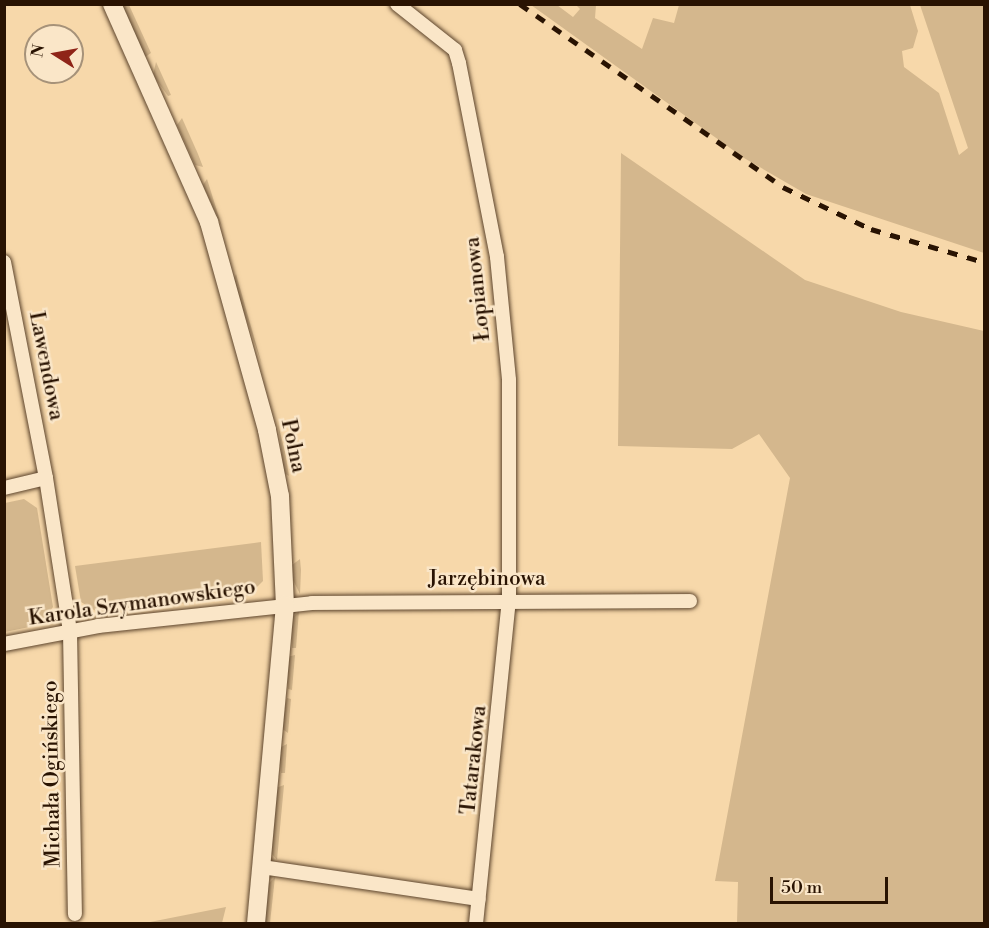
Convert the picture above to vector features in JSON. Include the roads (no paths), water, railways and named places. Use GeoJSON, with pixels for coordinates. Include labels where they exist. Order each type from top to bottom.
{"type":"FeatureCollection","features":[{"type":"Feature","properties":{"kind":"street","name":"Polna"},"geometry":{"type":"LineString","coordinates":[[112,4],[187,165],[228,288],[276,474],[285,605],[256,924]]}},
{"type":"Feature","properties":{"kind":"street","name":"Łopianowa"},"geometry":{"type":"LineString","coordinates":[[397,4],[454,50],[492,227],[511,421],[509,600]]}},
{"type":"Feature","properties":{"kind":"street","name":"Lawendowa"},"geometry":{"type":"LineString","coordinates":[[4,262],[46,478],[70,632]]}},
{"type":"Feature","properties":{"kind":"street"},"geometry":{"type":"LineString","coordinates":[[4,488],[46,478]]}},
{"type":"Feature","properties":{"kind":"street","name":"Jarzębinowa"},"geometry":{"type":"LineString","coordinates":[[285,605],[509,600],[690,601]]}},
{"type":"Feature","properties":{"kind":"street","name":"Tatarakowa"},"geometry":{"type":"LineString","coordinates":[[476,924],[509,600]]}},
{"type":"Feature","properties":{"kind":"street","name":"Karola Szymanowskiego"},"geometry":{"type":"LineString","coordinates":[[4,644],[70,632],[285,605]]}},
{"type":"Feature","properties":{"kind":"street","name":"Michała Ogińskiego"},"geometry":{"type":"LineString","coordinates":[[70,632],[75,914]]}},
{"type":"Feature","properties":{"kind":"street"},"geometry":{"type":"LineString","coordinates":[[262,867],[480,899]]}},
{"type":"Feature","properties":{"kind":"railway"},"geometry":{"type":"LineString","coordinates":[[520,4],[783,187],[871,229],[984,262]]}}]}
